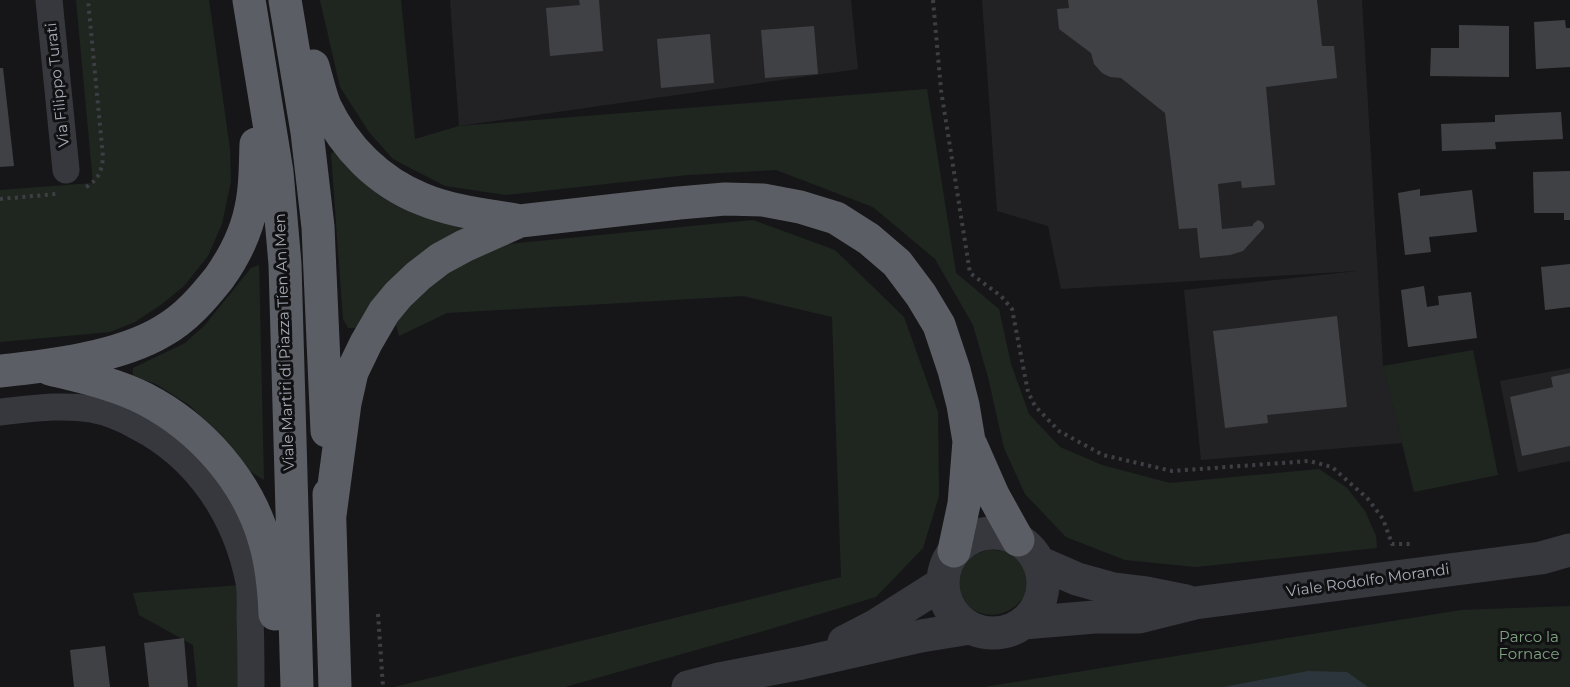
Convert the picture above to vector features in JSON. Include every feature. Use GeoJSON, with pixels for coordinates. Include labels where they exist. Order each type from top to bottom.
{"type":"FeatureCollection","features":[{"type":"Feature","properties":{"kind":"highway","name":"Viale Martiri di Piazza Tien An Men"},"geometry":{"type":"LineString","coordinates":[[249,0],[277,172],[285,264],[297,687]]}},
{"type":"Feature","properties":{"kind":"highway"},"geometry":{"type":"LineString","coordinates":[[286,0],[313,65],[325,104],[342,135],[366,164],[394,186],[423,200],[520,221],[725,199],[763,200],[800,207],[836,218],[869,238],[897,263],[921,295],[939,325],[954,370],[969,441],[964,504],[954,551]]}},
{"type":"Feature","properties":{"kind":"highway"},"geometry":{"type":"LineString","coordinates":[[286,0],[307,132],[318,227],[335,687]]}},
{"type":"Feature","properties":{"kind":"highway"},"geometry":{"type":"LineString","coordinates":[[0,371],[39,367],[112,352],[142,342],[164,331],[186,315],[213,286],[226,268],[246,230],[251,210],[256,184],[255,160],[261,74]]}},
{"type":"Feature","properties":{"kind":"highway"},"geometry":{"type":"LineString","coordinates":[[330,515],[345,403],[352,372],[384,312],[418,276],[440,260],[464,246],[520,221]]}},
{"type":"Feature","properties":{"kind":"highway"},"geometry":{"type":"LineString","coordinates":[[39,367],[97,381],[144,398],[179,419],[210,447],[236,480],[254,511],[265,542],[274,587],[276,638],[288,687]]}},
{"type":"Feature","properties":{"kind":"highway"},"geometry":{"type":"LineString","coordinates":[[969,441],[993,495],[1028,551]]}},
{"type":"Feature","properties":{"kind":"street","name":"Via Filippo Turati"},"geometry":{"type":"LineString","coordinates":[[49,0],[66,170]]}},
{"type":"Feature","properties":{"kind":"street"},"geometry":{"type":"LineString","coordinates":[[0,412],[62,406],[92,409],[122,418],[155,436],[183,458],[212,492],[231,525],[243,556],[250,584],[251,687]]}},
{"type":"Feature","properties":{"kind":"street","name":"Viale Rodolfo Morandi"},"geometry":{"type":"LineString","coordinates":[[954,551],[977,535],[1006,534],[1028,551],[1077,579],[1113,589],[1146,592],[1195,603]]}},
{"type":"Feature","properties":{"kind":"street"},"geometry":{"type":"LineString","coordinates":[[954,551],[944,572],[946,600],[954,615],[970,628]]}},
{"type":"Feature","properties":{"kind":"street"},"geometry":{"type":"LineString","coordinates":[[1023,623],[1032,614],[1042,591],[1042,576],[1028,551]]}},
{"type":"Feature","properties":{"kind":"street","name":"Viale Rodolfo Morandi"},"geometry":{"type":"LineString","coordinates":[[688,687],[921,636],[970,628],[993,633],[1006,631],[1023,623],[1139,616],[1195,603],[1560,556]]}},
{"type":"Feature","properties":{"kind":"street","name":"Viale Rodolfo Morandi"},"geometry":{"type":"LineString","coordinates":[[802,663],[875,626],[943,583]]}},
{"type":"Feature","properties":{"kind":"path"},"geometry":{"type":"LineString","coordinates":[[933,0],[941,90],[970,273],[1001,296],[1012,309],[1028,392],[1035,406],[1059,431],[1103,455],[1172,471],[1309,460],[1332,466],[1368,499],[1383,519],[1392,544],[1412,544]]}},
{"type":"Feature","properties":{"kind":"path"},"geometry":{"type":"LineString","coordinates":[[378,614],[383,687]]}},
{"type":"Feature","properties":{"kind":"shaded area"},"geometry":{"type":"Polygon","coordinates":[[[450,0],[851,0],[858,69],[459,126],[450,0]]]}},
{"type":"Feature","properties":{"kind":"shaded area"},"geometry":{"type":"Polygon","coordinates":[[[982,0],[1362,0],[1383,366],[1402,443],[1201,460],[1184,290],[1357,271],[1061,289],[1048,226],[997,211],[982,0]]]}},
{"type":"Feature","properties":{"kind":"shaded area"},"geometry":{"type":"Polygon","coordinates":[[[1570,368],[1570,461],[1518,472],[1500,381],[1570,368]]]}},
{"type":"Feature","properties":{"kind":"shaded area"},"geometry":{"type":"Polygon","coordinates":[[[1308,671],[1347,672],[1368,687],[1223,687],[1308,671]]]}},
{"type":"Feature","properties":{"kind":"green space"},"geometry":{"type":"Polygon","coordinates":[[[76,0],[209,0],[230,149],[231,181],[222,224],[208,256],[184,286],[135,322],[110,332],[0,342],[0,190],[93,183],[76,0]]]}},
{"type":"Feature","properties":{"kind":"green space"},"geometry":{"type":"Polygon","coordinates":[[[320,0],[401,0],[415,139],[459,126],[927,89],[956,273],[999,309],[1011,364],[1029,414],[1060,447],[1102,465],[1170,483],[1319,469],[1347,488],[1365,511],[1376,536],[1377,548],[1196,567],[1125,560],[1066,537],[1025,494],[1004,448],[988,377],[973,325],[935,259],[873,207],[776,170],[688,175],[506,195],[445,186],[393,159],[369,132],[340,87],[320,0]]]}},
{"type":"Feature","properties":{"kind":"green space"},"geometry":{"type":"Polygon","coordinates":[[[337,149],[469,225],[357,328],[348,328],[343,319],[331,154],[337,149]]]}},
{"type":"Feature","properties":{"kind":"green space"},"geometry":{"type":"Polygon","coordinates":[[[753,220],[835,250],[904,317],[938,412],[939,496],[923,548],[876,597],[565,687],[394,687],[841,577],[832,317],[743,296],[447,313],[399,336],[393,314],[444,270],[508,244],[753,220]]]}},
{"type":"Feature","properties":{"kind":"green space"},"geometry":{"type":"Polygon","coordinates":[[[259,265],[264,480],[251,472],[217,431],[189,405],[156,384],[133,376],[133,368],[185,343],[205,325],[251,268],[259,265]]]}},
{"type":"Feature","properties":{"kind":"green space"},"geometry":{"type":"Polygon","coordinates":[[[1473,350],[1498,475],[1414,492],[1383,366],[1473,350]]]}},
{"type":"Feature","properties":{"kind":"green space"},"geometry":{"type":"Polygon","coordinates":[[[987,550],[1004,551],[1015,556],[1025,566],[1029,579],[1027,592],[1023,598],[1007,611],[991,615],[976,611],[964,601],[957,588],[957,574],[967,560],[987,550]]]}},
{"type":"Feature","properties":{"kind":"green space"},"geometry":{"type":"Polygon","coordinates":[[[241,585],[242,687],[197,687],[193,645],[139,615],[133,593],[241,585]]]}},
{"type":"Feature","properties":{"kind":"green space","name":"Parco la Fornace"},"geometry":{"type":"Polygon","coordinates":[[[1570,606],[1570,687],[984,687],[1461,610],[1570,606]]]}},
{"type":"Feature","properties":{"kind":"building"},"geometry":{"type":"Polygon","coordinates":[[[579,0],[599,0],[603,51],[550,56],[546,8],[580,5],[579,0]]]}},
{"type":"Feature","properties":{"kind":"building"},"geometry":{"type":"Polygon","coordinates":[[[1068,0],[1317,0],[1322,46],[1334,46],[1337,78],[1266,87],[1275,185],[1242,188],[1241,181],[1218,184],[1222,229],[1253,226],[1258,220],[1264,225],[1264,228],[1243,251],[1230,255],[1200,258],[1197,228],[1179,229],[1165,113],[1121,78],[1110,77],[1102,73],[1094,64],[1091,53],[1059,29],[1057,9],[1069,8],[1068,0]]]}},
{"type":"Feature","properties":{"kind":"building"},"geometry":{"type":"Polygon","coordinates":[[[1565,20],[1566,28],[1570,28],[1570,67],[1536,69],[1534,22],[1565,20]]]}},
{"type":"Feature","properties":{"kind":"building"},"geometry":{"type":"Polygon","coordinates":[[[1459,25],[1509,26],[1509,77],[1430,76],[1431,48],[1459,48],[1459,25]]]}},
{"type":"Feature","properties":{"kind":"building"},"geometry":{"type":"Polygon","coordinates":[[[814,26],[818,74],[765,78],[761,30],[814,26]]]}},
{"type":"Feature","properties":{"kind":"building"},"geometry":{"type":"Polygon","coordinates":[[[710,34],[714,83],[661,88],[657,39],[710,34]]]}},
{"type":"Feature","properties":{"kind":"building"},"geometry":{"type":"Polygon","coordinates":[[[0,68],[3,68],[14,166],[0,167],[0,68]]]}},
{"type":"Feature","properties":{"kind":"building"},"geometry":{"type":"Polygon","coordinates":[[[1561,112],[1563,139],[1495,142],[1496,149],[1442,151],[1441,124],[1495,122],[1495,115],[1561,112]]]}},
{"type":"Feature","properties":{"kind":"building"},"geometry":{"type":"Polygon","coordinates":[[[1570,171],[1570,220],[1564,220],[1564,213],[1534,213],[1533,172],[1570,171]]]}},
{"type":"Feature","properties":{"kind":"building"},"geometry":{"type":"Polygon","coordinates":[[[1420,189],[1420,196],[1472,190],[1477,232],[1429,237],[1431,252],[1405,255],[1398,193],[1420,189]]]}},
{"type":"Feature","properties":{"kind":"building"},"geometry":{"type":"Polygon","coordinates":[[[1570,264],[1570,307],[1545,310],[1541,267],[1570,264]]]}},
{"type":"Feature","properties":{"kind":"building"},"geometry":{"type":"Polygon","coordinates":[[[1424,286],[1427,307],[1439,305],[1438,296],[1471,292],[1477,338],[1408,347],[1401,290],[1424,286]]]}},
{"type":"Feature","properties":{"kind":"building"},"geometry":{"type":"Polygon","coordinates":[[[1337,316],[1347,407],[1267,415],[1268,423],[1225,428],[1213,331],[1337,316]]]}},
{"type":"Feature","properties":{"kind":"building"},"geometry":{"type":"Polygon","coordinates":[[[1570,373],[1570,446],[1522,456],[1510,397],[1553,387],[1551,377],[1570,373]]]}},
{"type":"Feature","properties":{"kind":"building"},"geometry":{"type":"Polygon","coordinates":[[[184,638],[188,687],[149,687],[144,643],[184,638]]]}},
{"type":"Feature","properties":{"kind":"building"},"geometry":{"type":"Polygon","coordinates":[[[105,646],[110,687],[74,687],[70,650],[105,646]]]}}]}
